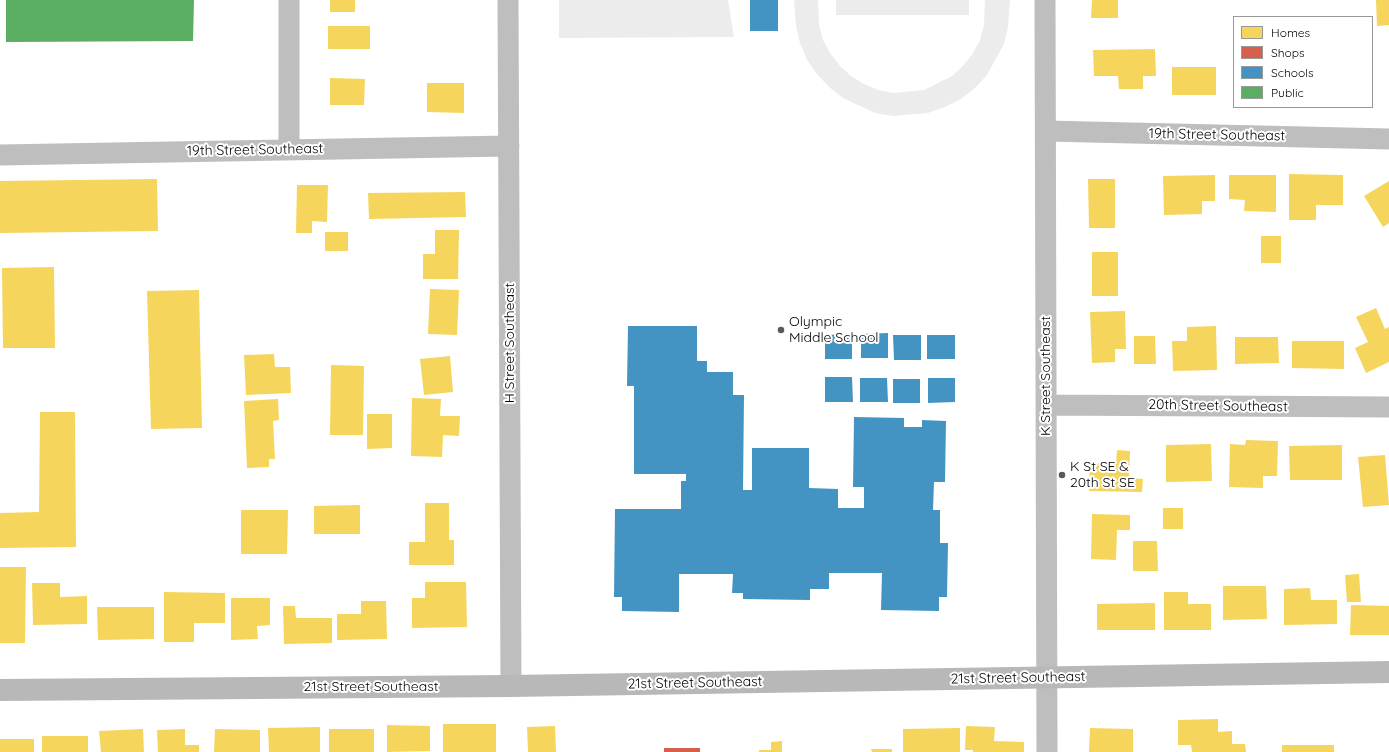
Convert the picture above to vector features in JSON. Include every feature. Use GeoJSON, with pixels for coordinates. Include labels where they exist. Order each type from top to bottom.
{"type":"FeatureCollection","features":[{"type":"Feature","properties":{"kind":"street"},"geometry":{"type":"LineString","coordinates":[[289,0],[289,149]]}},
{"type":"Feature","properties":{"kind":"street","name":"H Street Southeast"},"geometry":{"type":"LineString","coordinates":[[508,0],[511,686]]}},
{"type":"Feature","properties":{"kind":"street","name":"K Street Southeast"},"geometry":{"type":"LineString","coordinates":[[1045,0],[1047,752]]}},
{"type":"Feature","properties":{"kind":"street","name":"19th Street Southeast"},"geometry":{"type":"LineString","coordinates":[[1046,131],[1389,139]]}},
{"type":"Feature","properties":{"kind":"street","name":"19th Street Southeast"},"geometry":{"type":"LineString","coordinates":[[0,155],[509,146]]}},
{"type":"Feature","properties":{"kind":"street","name":"20th Street Southeast"},"geometry":{"type":"LineString","coordinates":[[1046,404],[1389,407]]}},
{"type":"Feature","properties":{"kind":"street","name":"21st Street Southeast"},"geometry":{"type":"LineString","coordinates":[[0,690],[511,686],[1389,672]]}},
{"type":"Feature","properties":{"kind":"shaded area"},"geometry":{"type":"Polygon","coordinates":[[[559,0],[728,0],[734,37],[559,38],[559,0]]]}},
{"type":"Feature","properties":{"kind":"shaded area"},"geometry":{"type":"Polygon","coordinates":[[[794,0],[818,0],[819,25],[823,40],[830,53],[840,66],[851,76],[864,84],[878,90],[894,93],[924,90],[952,76],[963,66],[973,53],[980,40],[984,25],[985,0],[1010,0],[1008,27],[1004,44],[987,75],[975,88],[961,99],[928,113],[893,116],[875,113],[843,98],[829,87],[817,74],[807,60],[800,43],[796,26],[794,0]]]}},
{"type":"Feature","properties":{"kind":"shaded area"},"geometry":{"type":"Polygon","coordinates":[[[836,0],[969,0],[969,15],[836,15],[836,0]]]}},
{"type":"Feature","properties":{"kind":"building: Homes"},"geometry":{"type":"Polygon","coordinates":[[[330,0],[355,0],[355,12],[330,12],[330,0]]]}},
{"type":"Feature","properties":{"kind":"building: Homes"},"geometry":{"type":"Polygon","coordinates":[[[1092,0],[1118,0],[1118,18],[1091,18],[1092,0]]]}},
{"type":"Feature","properties":{"kind":"building: Homes"},"geometry":{"type":"Polygon","coordinates":[[[1376,0],[1389,0],[1389,25],[1377,26],[1376,0]]]}},
{"type":"Feature","properties":{"kind":"building: Homes"},"geometry":{"type":"Polygon","coordinates":[[[328,26],[370,26],[370,49],[328,49],[328,26]]]}},
{"type":"Feature","properties":{"kind":"building: Homes"},"geometry":{"type":"Polygon","coordinates":[[[1155,49],[1156,76],[1143,76],[1143,89],[1119,89],[1118,76],[1094,76],[1093,50],[1155,49]]]}},
{"type":"Feature","properties":{"kind":"building: Homes"},"geometry":{"type":"Polygon","coordinates":[[[1172,67],[1216,67],[1216,95],[1172,95],[1172,67]]]}},
{"type":"Feature","properties":{"kind":"building: Homes"},"geometry":{"type":"Polygon","coordinates":[[[330,78],[365,79],[364,105],[330,105],[330,78]]]}},
{"type":"Feature","properties":{"kind":"building: Homes"},"geometry":{"type":"Polygon","coordinates":[[[427,83],[464,83],[464,113],[427,112],[427,83]]]}},
{"type":"Feature","properties":{"kind":"building: Homes"},"geometry":{"type":"Polygon","coordinates":[[[1289,174],[1343,175],[1343,205],[1316,205],[1316,220],[1289,220],[1289,174]]]}},
{"type":"Feature","properties":{"kind":"building: Homes"},"geometry":{"type":"Polygon","coordinates":[[[1215,175],[1215,201],[1202,201],[1202,214],[1164,215],[1163,176],[1215,175]]]}},
{"type":"Feature","properties":{"kind":"building: Homes"},"geometry":{"type":"Polygon","coordinates":[[[1229,175],[1276,175],[1276,212],[1244,211],[1245,200],[1229,199],[1229,175]]]}},
{"type":"Feature","properties":{"kind":"building: Homes"},"geometry":{"type":"Polygon","coordinates":[[[157,179],[158,231],[0,233],[0,181],[157,179]]]}},
{"type":"Feature","properties":{"kind":"building: Homes"},"geometry":{"type":"Polygon","coordinates":[[[1088,179],[1115,179],[1115,228],[1089,228],[1088,179]]]}},
{"type":"Feature","properties":{"kind":"building: Homes"},"geometry":{"type":"Polygon","coordinates":[[[1389,181],[1389,223],[1383,227],[1364,196],[1389,181]]]}},
{"type":"Feature","properties":{"kind":"building: Homes"},"geometry":{"type":"Polygon","coordinates":[[[297,185],[328,185],[327,222],[312,221],[312,233],[296,233],[297,185]]]}},
{"type":"Feature","properties":{"kind":"building: Homes"},"geometry":{"type":"Polygon","coordinates":[[[465,192],[466,217],[369,219],[368,193],[465,192]]]}},
{"type":"Feature","properties":{"kind":"building: Homes"},"geometry":{"type":"Polygon","coordinates":[[[435,230],[459,230],[458,279],[423,279],[423,254],[435,254],[435,230]]]}},
{"type":"Feature","properties":{"kind":"building: Homes"},"geometry":{"type":"Polygon","coordinates":[[[325,232],[348,232],[348,251],[325,251],[325,232]]]}},
{"type":"Feature","properties":{"kind":"building: Homes"},"geometry":{"type":"Polygon","coordinates":[[[1261,236],[1281,236],[1281,263],[1261,263],[1261,236]]]}},
{"type":"Feature","properties":{"kind":"building: Homes"},"geometry":{"type":"Polygon","coordinates":[[[1092,252],[1118,252],[1118,296],[1092,296],[1092,252]]]}},
{"type":"Feature","properties":{"kind":"building: Homes"},"geometry":{"type":"Polygon","coordinates":[[[54,267],[55,348],[3,348],[2,268],[54,267]]]}},
{"type":"Feature","properties":{"kind":"building: Homes"},"geometry":{"type":"Polygon","coordinates":[[[430,289],[459,290],[457,335],[428,334],[430,289]]]}},
{"type":"Feature","properties":{"kind":"building: Homes"},"geometry":{"type":"Polygon","coordinates":[[[199,290],[202,428],[151,429],[147,291],[199,290]]]}},
{"type":"Feature","properties":{"kind":"building: Homes"},"geometry":{"type":"Polygon","coordinates":[[[1376,308],[1385,329],[1389,327],[1389,362],[1366,373],[1355,348],[1368,342],[1356,317],[1376,308]]]}},
{"type":"Feature","properties":{"kind":"building: Homes"},"geometry":{"type":"Polygon","coordinates":[[[1125,311],[1126,349],[1115,349],[1115,362],[1092,363],[1090,312],[1125,311]]]}},
{"type":"Feature","properties":{"kind":"building: Homes"},"geometry":{"type":"Polygon","coordinates":[[[1216,326],[1217,370],[1173,371],[1172,341],[1187,341],[1187,327],[1216,326]]]}},
{"type":"Feature","properties":{"kind":"building: Homes"},"geometry":{"type":"Polygon","coordinates":[[[1134,336],[1155,336],[1156,364],[1134,364],[1134,336]]]}},
{"type":"Feature","properties":{"kind":"building: Homes"},"geometry":{"type":"Polygon","coordinates":[[[1235,337],[1278,337],[1279,363],[1235,364],[1235,337]]]}},
{"type":"Feature","properties":{"kind":"building: Homes"},"geometry":{"type":"Polygon","coordinates":[[[1292,341],[1344,341],[1344,369],[1292,368],[1292,341]]]}},
{"type":"Feature","properties":{"kind":"building: Homes"},"geometry":{"type":"Polygon","coordinates":[[[274,354],[275,367],[290,367],[291,393],[246,395],[244,355],[274,354]]]}},
{"type":"Feature","properties":{"kind":"building: Homes"},"geometry":{"type":"Polygon","coordinates":[[[450,356],[453,392],[424,395],[420,359],[450,356]]]}},
{"type":"Feature","properties":{"kind":"building: Homes"},"geometry":{"type":"Polygon","coordinates":[[[331,365],[364,366],[363,435],[330,435],[331,365]]]}},
{"type":"Feature","properties":{"kind":"building: Homes"},"geometry":{"type":"Polygon","coordinates":[[[412,398],[441,399],[440,416],[460,416],[459,436],[443,435],[442,457],[411,456],[412,398]]]}},
{"type":"Feature","properties":{"kind":"building: Homes"},"geometry":{"type":"Polygon","coordinates":[[[278,399],[279,420],[273,421],[275,459],[269,459],[269,467],[247,468],[244,401],[278,399]]]}},
{"type":"Feature","properties":{"kind":"building: Homes"},"geometry":{"type":"Polygon","coordinates":[[[40,412],[75,412],[76,547],[0,548],[0,513],[39,512],[40,412]]]}},
{"type":"Feature","properties":{"kind":"building: Homes"},"geometry":{"type":"Polygon","coordinates":[[[367,414],[392,414],[392,448],[367,449],[367,414]]]}},
{"type":"Feature","properties":{"kind":"building: Homes"},"geometry":{"type":"Polygon","coordinates":[[[1246,440],[1278,441],[1277,476],[1263,476],[1263,488],[1229,487],[1230,444],[1245,445],[1246,440]]]}},
{"type":"Feature","properties":{"kind":"building: Homes"},"geometry":{"type":"Polygon","coordinates":[[[1211,444],[1212,481],[1166,482],[1166,445],[1211,444]]]}},
{"type":"Feature","properties":{"kind":"building: Homes"},"geometry":{"type":"Polygon","coordinates":[[[1342,445],[1342,480],[1290,480],[1289,446],[1342,445]]]}},
{"type":"Feature","properties":{"kind":"building: Homes"},"geometry":{"type":"Polygon","coordinates":[[[1117,450],[1130,451],[1129,478],[1143,479],[1142,492],[1089,491],[1090,463],[1116,464],[1117,450]]]}},
{"type":"Feature","properties":{"kind":"building: Homes"},"geometry":{"type":"Polygon","coordinates":[[[1385,455],[1389,505],[1363,507],[1358,457],[1385,455]]]}},
{"type":"Feature","properties":{"kind":"building: Homes"},"geometry":{"type":"Polygon","coordinates":[[[425,503],[449,503],[449,540],[454,540],[454,565],[409,565],[409,542],[425,542],[425,503]]]}},
{"type":"Feature","properties":{"kind":"building: Homes"},"geometry":{"type":"Polygon","coordinates":[[[360,505],[360,534],[314,534],[314,506],[360,505]]]}},
{"type":"Feature","properties":{"kind":"building: Homes"},"geometry":{"type":"Polygon","coordinates":[[[1163,508],[1183,508],[1183,529],[1163,529],[1163,508]]]}},
{"type":"Feature","properties":{"kind":"building: Homes"},"geometry":{"type":"Polygon","coordinates":[[[241,510],[288,510],[287,554],[241,554],[241,510]]]}},
{"type":"Feature","properties":{"kind":"building: Homes"},"geometry":{"type":"Polygon","coordinates":[[[1092,514],[1130,515],[1130,530],[1117,530],[1116,560],[1091,559],[1092,514]]]}},
{"type":"Feature","properties":{"kind":"building: Homes"},"geometry":{"type":"Polygon","coordinates":[[[1133,541],[1157,541],[1158,571],[1133,571],[1133,541]]]}},
{"type":"Feature","properties":{"kind":"building: Homes"},"geometry":{"type":"Polygon","coordinates":[[[0,567],[26,567],[25,643],[0,643],[0,567]]]}},
{"type":"Feature","properties":{"kind":"building: Homes"},"geometry":{"type":"Polygon","coordinates":[[[1359,574],[1361,602],[1347,602],[1345,575],[1359,574]]]}},
{"type":"Feature","properties":{"kind":"building: Homes"},"geometry":{"type":"Polygon","coordinates":[[[425,582],[466,582],[467,627],[412,628],[412,598],[425,598],[425,582]]]}},
{"type":"Feature","properties":{"kind":"building: Homes"},"geometry":{"type":"Polygon","coordinates":[[[32,583],[60,583],[60,597],[87,596],[87,624],[33,625],[32,583]]]}},
{"type":"Feature","properties":{"kind":"building: Homes"},"geometry":{"type":"Polygon","coordinates":[[[1223,586],[1266,586],[1267,619],[1223,620],[1223,586]]]}},
{"type":"Feature","properties":{"kind":"building: Homes"},"geometry":{"type":"Polygon","coordinates":[[[1310,588],[1311,600],[1337,600],[1337,624],[1284,625],[1284,589],[1310,588]]]}},
{"type":"Feature","properties":{"kind":"building: Homes"},"geometry":{"type":"Polygon","coordinates":[[[164,592],[225,593],[225,623],[194,623],[194,642],[164,642],[164,592]]]}},
{"type":"Feature","properties":{"kind":"building: Homes"},"geometry":{"type":"Polygon","coordinates":[[[1164,592],[1188,592],[1188,604],[1211,604],[1211,630],[1164,630],[1164,592]]]}},
{"type":"Feature","properties":{"kind":"building: Homes"},"geometry":{"type":"Polygon","coordinates":[[[231,598],[270,598],[270,625],[257,626],[258,639],[231,640],[231,598]]]}},
{"type":"Feature","properties":{"kind":"building: Homes"},"geometry":{"type":"Polygon","coordinates":[[[361,601],[386,601],[387,639],[337,640],[337,614],[361,614],[361,601]]]}},
{"type":"Feature","properties":{"kind":"building: Homes"},"geometry":{"type":"Polygon","coordinates":[[[1155,603],[1155,630],[1097,630],[1097,604],[1155,603]]]}},
{"type":"Feature","properties":{"kind":"building: Homes"},"geometry":{"type":"Polygon","coordinates":[[[1351,605],[1389,606],[1389,635],[1350,635],[1351,605]]]}},
{"type":"Feature","properties":{"kind":"building: Homes"},"geometry":{"type":"Polygon","coordinates":[[[283,606],[295,606],[296,618],[332,618],[332,643],[284,644],[283,606]]]}},
{"type":"Feature","properties":{"kind":"building: Homes"},"geometry":{"type":"Polygon","coordinates":[[[97,607],[154,607],[154,639],[98,640],[97,607]]]}},
{"type":"Feature","properties":{"kind":"building: Homes"},"geometry":{"type":"Polygon","coordinates":[[[1218,719],[1218,732],[1232,731],[1232,744],[1245,744],[1246,752],[1192,752],[1191,745],[1178,745],[1178,720],[1218,719]]]}},
{"type":"Feature","properties":{"kind":"building: Homes"},"geometry":{"type":"Polygon","coordinates":[[[443,724],[496,724],[496,752],[443,752],[443,724]]]}},
{"type":"Feature","properties":{"kind":"building: Homes"},"geometry":{"type":"Polygon","coordinates":[[[387,725],[430,726],[430,751],[387,752],[387,725]]]}},
{"type":"Feature","properties":{"kind":"building: Homes"},"geometry":{"type":"Polygon","coordinates":[[[555,726],[556,752],[528,752],[527,727],[555,726]]]}},
{"type":"Feature","properties":{"kind":"building: Homes"},"geometry":{"type":"Polygon","coordinates":[[[966,726],[995,727],[994,741],[1024,742],[1024,752],[973,752],[973,750],[965,750],[966,726]]]}},
{"type":"Feature","properties":{"kind":"building: Homes"},"geometry":{"type":"Polygon","coordinates":[[[320,727],[320,752],[269,752],[268,728],[320,727]]]}},
{"type":"Feature","properties":{"kind":"building: Homes"},"geometry":{"type":"Polygon","coordinates":[[[960,728],[960,752],[903,752],[903,729],[960,728]]]}},
{"type":"Feature","properties":{"kind":"building: Homes"},"geometry":{"type":"Polygon","coordinates":[[[1090,728],[1133,729],[1133,752],[1089,752],[1090,728]]]}},
{"type":"Feature","properties":{"kind":"building: Homes"},"geometry":{"type":"Polygon","coordinates":[[[143,729],[144,752],[101,752],[99,731],[143,729]]]}},
{"type":"Feature","properties":{"kind":"building: Homes"},"geometry":{"type":"Polygon","coordinates":[[[185,729],[185,745],[199,745],[199,752],[158,752],[157,730],[185,729]]]}},
{"type":"Feature","properties":{"kind":"building: Homes"},"geometry":{"type":"Polygon","coordinates":[[[215,729],[260,730],[260,752],[214,752],[215,729]]]}},
{"type":"Feature","properties":{"kind":"building: Homes"},"geometry":{"type":"Polygon","coordinates":[[[329,729],[374,729],[374,752],[329,752],[329,729]]]}},
{"type":"Feature","properties":{"kind":"building: Homes"},"geometry":{"type":"Polygon","coordinates":[[[42,736],[88,736],[88,752],[42,752],[42,736]]]}},
{"type":"Feature","properties":{"kind":"building: Homes"},"geometry":{"type":"Polygon","coordinates":[[[0,739],[34,739],[34,752],[0,752],[0,739]]]}},
{"type":"Feature","properties":{"kind":"building: Homes"},"geometry":{"type":"Polygon","coordinates":[[[782,741],[782,752],[759,752],[759,750],[771,750],[771,742],[782,741]]]}},
{"type":"Feature","properties":{"kind":"building: Homes"},"geometry":{"type":"Polygon","coordinates":[[[1282,745],[1334,745],[1334,752],[1282,752],[1282,745]]]}},
{"type":"Feature","properties":{"kind":"building: Homes"},"geometry":{"type":"Polygon","coordinates":[[[871,749],[892,749],[892,752],[872,752],[871,749]]]}},
{"type":"Feature","properties":{"kind":"building: Shops"},"geometry":{"type":"Polygon","coordinates":[[[664,748],[700,748],[700,752],[664,752],[664,748]]]}},
{"type":"Feature","properties":{"kind":"building: Schools"},"geometry":{"type":"Polygon","coordinates":[[[750,0],[778,0],[778,31],[750,31],[750,0]]]}},
{"type":"Feature","properties":{"kind":"building: Schools"},"geometry":{"type":"Polygon","coordinates":[[[628,326],[697,326],[697,361],[707,361],[707,372],[733,372],[733,395],[744,395],[743,490],[752,490],[752,448],[809,448],[809,488],[838,489],[838,508],[864,508],[864,487],[853,487],[854,417],[904,418],[904,427],[922,427],[922,420],[946,421],[945,482],[934,482],[933,510],[940,510],[940,543],[948,543],[947,597],[939,597],[939,611],[881,610],[882,573],[829,573],[829,589],[810,589],[810,600],[743,599],[743,593],[732,593],[733,574],[679,574],[679,612],[622,611],[622,597],[614,597],[615,509],[681,509],[681,481],[686,481],[686,474],[634,474],[634,386],[627,386],[628,326]]]}},
{"type":"Feature","properties":{"kind":"building: Schools"},"geometry":{"type":"Polygon","coordinates":[[[888,333],[888,358],[861,358],[861,334],[888,333]]]}},
{"type":"Feature","properties":{"kind":"building: Schools"},"geometry":{"type":"Polygon","coordinates":[[[852,334],[852,359],[825,359],[825,335],[852,334]]]}},
{"type":"Feature","properties":{"kind":"building: Schools"},"geometry":{"type":"Polygon","coordinates":[[[893,335],[921,335],[921,360],[894,360],[893,335]]]}},
{"type":"Feature","properties":{"kind":"building: Schools"},"geometry":{"type":"Polygon","coordinates":[[[927,335],[955,335],[955,359],[927,359],[927,335]]]}},
{"type":"Feature","properties":{"kind":"building: Schools"},"geometry":{"type":"Polygon","coordinates":[[[825,377],[852,377],[853,402],[825,402],[825,377]]]}},
{"type":"Feature","properties":{"kind":"building: Schools"},"geometry":{"type":"Polygon","coordinates":[[[860,378],[887,378],[888,402],[860,402],[860,378]]]}},
{"type":"Feature","properties":{"kind":"building: Schools"},"geometry":{"type":"Polygon","coordinates":[[[928,378],[955,378],[955,402],[928,403],[928,378]]]}},
{"type":"Feature","properties":{"kind":"building: Schools"},"geometry":{"type":"Polygon","coordinates":[[[893,379],[920,379],[920,403],[893,403],[893,379]]]}},
{"type":"Feature","properties":{"kind":"building: Public"},"geometry":{"type":"Polygon","coordinates":[[[6,0],[194,0],[193,41],[6,42],[6,0]]]}},
{"type":"Feature","properties":{"kind":"place","name":"Olympic Middle School"},"geometry":{"type":"Point","coordinates":[781,330]}},
{"type":"Feature","properties":{"kind":"place","name":"K St SE & 20th St SE"},"geometry":{"type":"Point","coordinates":[1062,475]}}]}
